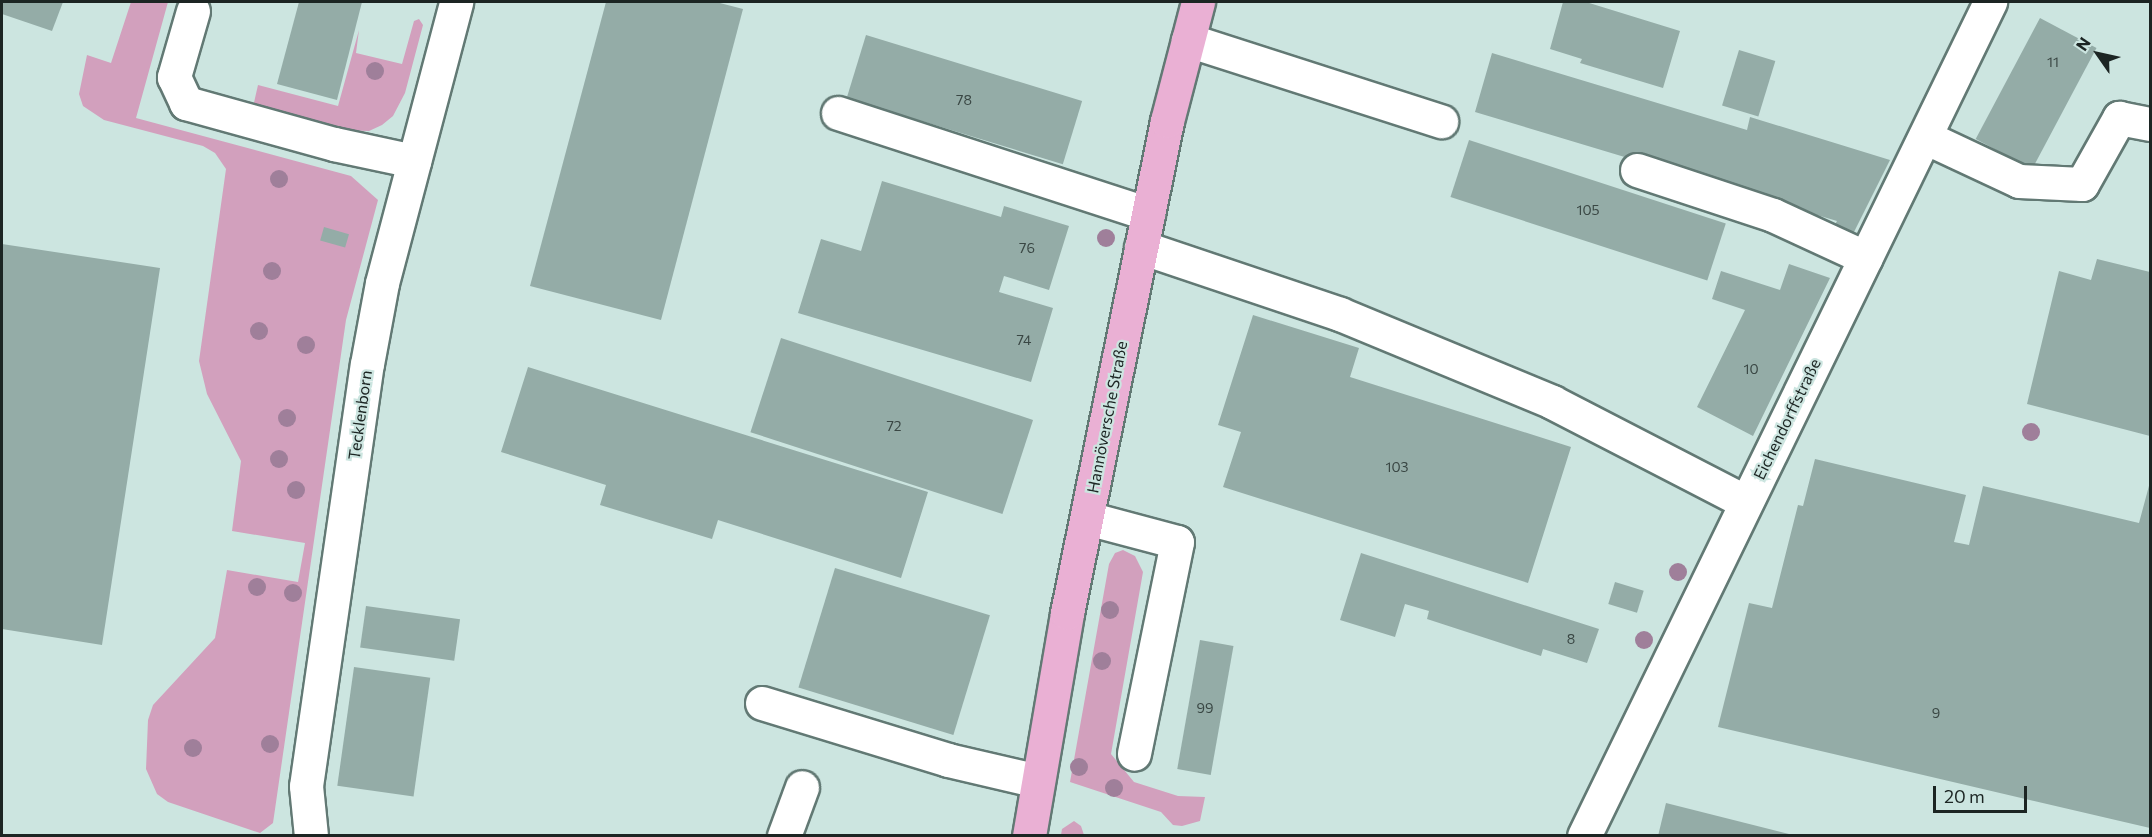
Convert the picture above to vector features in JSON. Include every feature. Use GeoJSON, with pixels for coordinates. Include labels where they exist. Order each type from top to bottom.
{"type":"FeatureCollection","features":[{"type":"Feature","properties":{"kind":"main road","name":"Hannöversche Straße"},"geometry":{"type":"LineString","coordinates":[[1029,836],[1087,518],[1141,247],[1198,2]]}},
{"type":"Feature","properties":{"kind":"street","name":"Tecklenborn"},"geometry":{"type":"LineString","coordinates":[[311,836],[306,786],[367,364],[382,283],[456,2]]}},
{"type":"Feature","properties":{"kind":"street","name":"Eichendorffstraße"},"geometry":{"type":"LineString","coordinates":[[1584,836],[1990,2]]}},
{"type":"Feature","properties":{"kind":"street"},"geometry":{"type":"LineString","coordinates":[[193,11],[174,77],[186,103],[334,144],[414,161]]}},
{"type":"Feature","properties":{"kind":"street"},"geometry":{"type":"LineString","coordinates":[[1188,40],[1441,121]]}},
{"type":"Feature","properties":{"kind":"street"},"geometry":{"type":"LineString","coordinates":[[838,113],[1148,214]]}},
{"type":"Feature","properties":{"kind":"street"},"geometry":{"type":"LineString","coordinates":[[1925,137],[2019,182],[2082,184],[2119,118],[2151,124]]}},
{"type":"Feature","properties":{"kind":"street"},"geometry":{"type":"LineString","coordinates":[[1637,170],[1773,215],[1866,258]]}},
{"type":"Feature","properties":{"kind":"street"},"geometry":{"type":"LineString","coordinates":[[1141,247],[1340,314],[1541,398],[1746,502]]}},
{"type":"Feature","properties":{"kind":"street"},"geometry":{"type":"LineString","coordinates":[[1087,518],[1177,542],[1134,754]]}},
{"type":"Feature","properties":{"kind":"street"},"geometry":{"type":"LineString","coordinates":[[762,702],[948,760],[1038,781]]}},
{"type":"Feature","properties":{"kind":"street"},"geometry":{"type":"LineString","coordinates":[[784,836],[802,787]]}},
{"type":"Feature","properties":{"kind":"shaded area"},"geometry":{"type":"Polygon","coordinates":[[[131,2],[168,2],[136,118],[351,176],[378,200],[346,320],[273,823],[260,833],[168,802],[157,794],[146,769],[148,720],[153,705],[215,638],[227,570],[298,582],[305,543],[232,531],[241,461],[207,394],[199,361],[226,169],[215,153],[203,146],[104,120],[83,106],[79,94],[87,55],[111,63],[131,2]]]}},
{"type":"Feature","properties":{"kind":"shaded area"},"geometry":{"type":"Polygon","coordinates":[[[419,19],[423,25],[405,93],[393,116],[382,125],[369,131],[338,130],[253,107],[258,85],[338,106],[359,30],[356,53],[402,64],[414,21],[419,19]]]}},
{"type":"Feature","properties":{"kind":"shaded area"},"geometry":{"type":"Polygon","coordinates":[[[1123,550],[1135,556],[1143,572],[1111,754],[1134,782],[1178,796],[1205,797],[1200,821],[1182,826],[1173,825],[1161,812],[1070,782],[1109,564],[1115,553],[1123,550]]]}},
{"type":"Feature","properties":{"kind":"shaded area"},"geometry":{"type":"Polygon","coordinates":[[[1074,821],[1081,826],[1084,835],[1061,835],[1062,829],[1074,821]]]}},
{"type":"Feature","properties":{"kind":"building"},"geometry":{"type":"Polygon","coordinates":[[[2,2],[63,2],[52,31],[2,14],[2,2]]]}},
{"type":"Feature","properties":{"kind":"building"},"geometry":{"type":"Polygon","coordinates":[[[299,2],[362,2],[337,100],[277,84],[299,2]]]}},
{"type":"Feature","properties":{"kind":"building"},"geometry":{"type":"Polygon","coordinates":[[[606,2],[716,2],[743,9],[661,320],[530,286],[606,2]]]}},
{"type":"Feature","properties":{"kind":"building"},"geometry":{"type":"Polygon","coordinates":[[[1563,2],[1586,2],[1680,31],[1663,88],[1580,63],[1582,59],[1550,49],[1563,2]]]}},
{"type":"Feature","properties":{"kind":"building"},"geometry":{"type":"Polygon","coordinates":[[[2040,18],[2097,48],[2032,169],[1976,139],[2040,18]]]}},
{"type":"Feature","properties":{"kind":"building"},"geometry":{"type":"Polygon","coordinates":[[[866,35],[1082,101],[1063,164],[847,98],[866,35]]]}},
{"type":"Feature","properties":{"kind":"building"},"geometry":{"type":"Polygon","coordinates":[[[1739,50],[1775,61],[1758,117],[1722,105],[1739,50]]]}},
{"type":"Feature","properties":{"kind":"building"},"geometry":{"type":"Polygon","coordinates":[[[1492,53],[1747,130],[1750,117],[1890,160],[1851,238],[1832,230],[1837,221],[1475,112],[1492,53]]]}},
{"type":"Feature","properties":{"kind":"building"},"geometry":{"type":"Polygon","coordinates":[[[1469,140],[1726,223],[1707,280],[1450,197],[1469,140]]]}},
{"type":"Feature","properties":{"kind":"building"},"geometry":{"type":"Polygon","coordinates":[[[882,181],[1001,217],[1004,206],[1069,226],[1049,290],[1004,276],[999,292],[1053,308],[1031,382],[798,313],[821,239],[861,251],[882,181]]]}},
{"type":"Feature","properties":{"kind":"building"},"geometry":{"type":"Polygon","coordinates":[[[324,227],[349,234],[345,248],[320,240],[324,227]]]}},
{"type":"Feature","properties":{"kind":"building"},"geometry":{"type":"Polygon","coordinates":[[[2,244],[160,268],[102,645],[2,629],[2,244]]]}},
{"type":"Feature","properties":{"kind":"building"},"geometry":{"type":"Polygon","coordinates":[[[2097,259],[2150,272],[2150,436],[2027,404],[2059,271],[2091,280],[2097,259]]]}},
{"type":"Feature","properties":{"kind":"building"},"geometry":{"type":"Polygon","coordinates":[[[1789,264],[1830,278],[1753,436],[1697,407],[1745,310],[1712,299],[1721,271],[1780,290],[1789,264]]]}},
{"type":"Feature","properties":{"kind":"building"},"geometry":{"type":"Polygon","coordinates":[[[1253,315],[1359,348],[1350,377],[1571,447],[1528,583],[1223,487],[1241,432],[1218,425],[1253,315]]]}},
{"type":"Feature","properties":{"kind":"building"},"geometry":{"type":"Polygon","coordinates":[[[781,338],[1033,420],[1002,514],[750,432],[781,338]]]}},
{"type":"Feature","properties":{"kind":"building"},"geometry":{"type":"Polygon","coordinates":[[[528,367],[928,492],[901,578],[718,520],[712,539],[600,505],[606,485],[501,452],[528,367]]]}},
{"type":"Feature","properties":{"kind":"building"},"geometry":{"type":"Polygon","coordinates":[[[1815,459],[1966,495],[1954,542],[1969,545],[1983,486],[2139,523],[2150,482],[2150,828],[1718,727],[1749,603],[1772,608],[1798,505],[1803,506],[1815,459]]]}},
{"type":"Feature","properties":{"kind":"building"},"geometry":{"type":"Polygon","coordinates":[[[1361,553],[1599,629],[1587,663],[1543,649],[1541,656],[1427,619],[1429,611],[1405,604],[1395,637],[1340,620],[1361,553]]]}},
{"type":"Feature","properties":{"kind":"building"},"geometry":{"type":"Polygon","coordinates":[[[835,568],[990,615],[953,735],[798,688],[835,568]]]}},
{"type":"Feature","properties":{"kind":"building"},"geometry":{"type":"Polygon","coordinates":[[[1615,582],[1644,591],[1637,613],[1608,604],[1615,582]]]}},
{"type":"Feature","properties":{"kind":"building"},"geometry":{"type":"Polygon","coordinates":[[[366,606],[460,619],[454,661],[360,648],[366,606]]]}},
{"type":"Feature","properties":{"kind":"building"},"geometry":{"type":"Polygon","coordinates":[[[1200,640],[1233,646],[1211,775],[1177,769],[1200,640]]]}},
{"type":"Feature","properties":{"kind":"building"},"geometry":{"type":"Polygon","coordinates":[[[354,667],[430,678],[414,797],[337,786],[354,667]]]}},
{"type":"Feature","properties":{"kind":"building"},"geometry":{"type":"Polygon","coordinates":[[[1666,803],[1793,835],[1793,836],[1658,836],[1666,803]]]}}]}
